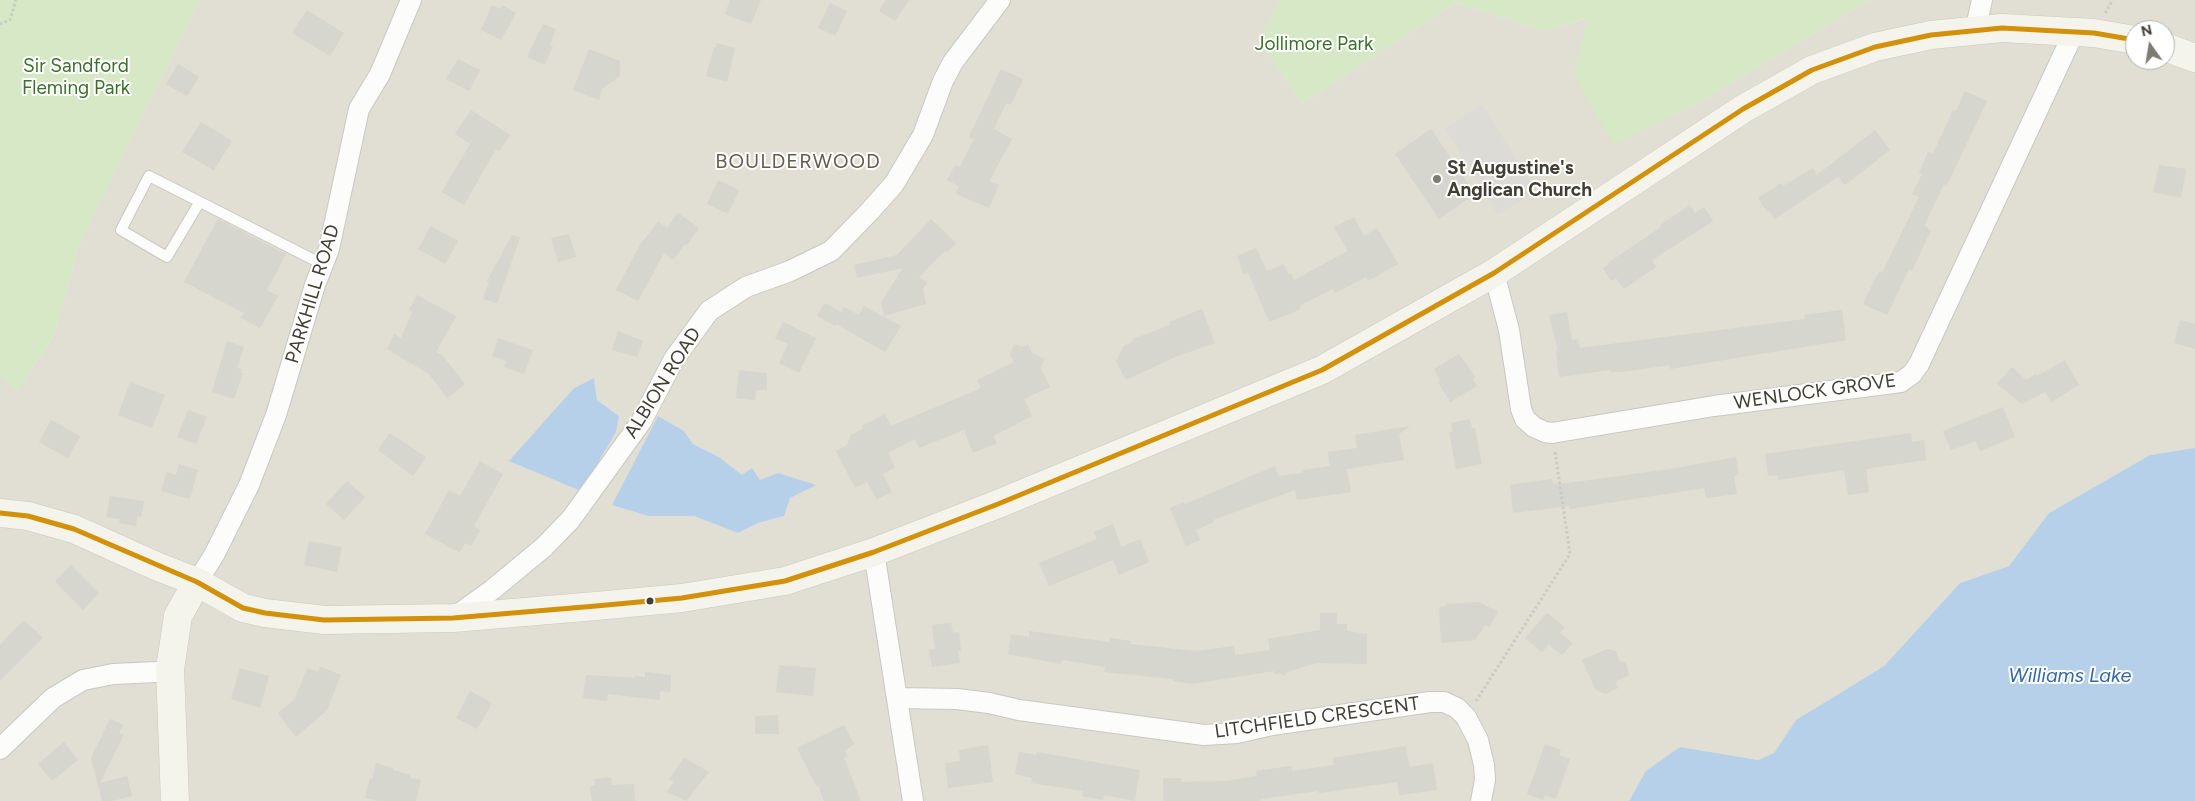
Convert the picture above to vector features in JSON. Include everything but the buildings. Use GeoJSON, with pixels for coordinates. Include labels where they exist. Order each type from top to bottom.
{"type":"FeatureCollection","features":[{"type":"Feature","properties":{"kind":"main road"},"geometry":{"type":"LineString","coordinates":[[0,513],[28,516],[74,529],[156,566],[197,582],[243,608],[265,613],[324,620],[453,618],[682,598],[784,582],[874,552],[1162,437],[1322,370],[1494,273],[1743,109],[1812,70],[1875,48],[1931,35],[2002,28],[2074,32],[2125,39]]}},
{"type":"Feature","properties":{"kind":"main road"},"geometry":{"type":"LineString","coordinates":[[2175,51],[2195,58]]}},
{"type":"Feature","properties":{"kind":"main road"},"geometry":{"type":"LineString","coordinates":[[175,801],[170,669],[178,616],[197,582]]}},
{"type":"Feature","properties":{"kind":"street","name":"PARKHILL ROAD"},"geometry":{"type":"LineString","coordinates":[[197,582],[214,555],[249,485],[276,415],[322,264],[329,248],[359,109],[380,74],[411,0]]}},
{"type":"Feature","properties":{"kind":"street","name":"ALBION ROAD"},"geometry":{"type":"LineString","coordinates":[[453,618],[519,568],[544,547],[571,519],[641,422],[674,358],[709,311],[746,286],[790,271],[831,251],[870,212],[894,184],[923,135],[943,81],[953,62],[1000,0]]}},
{"type":"Feature","properties":{"kind":"street"},"geometry":{"type":"LineString","coordinates":[[1974,31],[1982,0]]}},
{"type":"Feature","properties":{"kind":"street","name":"WENLOCK GROVE"},"geometry":{"type":"LineString","coordinates":[[1552,433],[1714,406],[1895,383],[1910,376],[1924,352],[2074,32]]}},
{"type":"Feature","properties":{"kind":"street"},"geometry":{"type":"LineString","coordinates":[[1494,273],[1509,330],[1520,409],[1525,419],[1534,427],[1552,433]]}},
{"type":"Feature","properties":{"kind":"street"},"geometry":{"type":"LineString","coordinates":[[874,552],[913,801]]}},
{"type":"Feature","properties":{"kind":"street"},"geometry":{"type":"LineString","coordinates":[[0,749],[53,698],[83,680],[113,674],[157,672],[170,669]]}},
{"type":"Feature","properties":{"kind":"street","name":"LITCHFIELD CRESCENT"},"geometry":{"type":"LineString","coordinates":[[898,698],[957,699],[989,703],[1019,710],[1204,735],[1237,733],[1272,725],[1436,701],[1450,704],[1466,717],[1478,740],[1483,755],[1485,780],[1481,801]]}},
{"type":"Feature","properties":{"kind":"lane"},"geometry":{"type":"LineString","coordinates":[[199,203],[167,257],[121,230],[149,176],[322,264]]}},
{"type":"Feature","properties":{"kind":"path"},"geometry":{"type":"LineString","coordinates":[[0,24],[10,20],[16,0]]}},
{"type":"Feature","properties":{"kind":"path"},"geometry":{"type":"LineString","coordinates":[[1466,717],[1570,554],[1552,433]]}},
{"type":"Feature","properties":{"kind":"shaded area"},"geometry":{"type":"Polygon","coordinates":[[[200,0],[1279,0],[1260,41],[1302,104],[1455,3],[1546,31],[1588,18],[1613,144],[1704,100],[1870,0],[2195,0],[2195,448],[2150,455],[2049,513],[2009,566],[1960,583],[1884,666],[1796,720],[1774,753],[1758,760],[1680,747],[1631,796],[1629,801],[0,801],[0,375],[17,392],[55,333],[78,247],[200,0]],[[594,378],[574,388],[510,461],[619,416],[597,400],[594,378]],[[658,416],[613,505],[648,516],[694,516],[738,533],[758,523],[784,516],[760,480],[742,475],[719,457],[693,444],[684,431],[658,416]]]}},
{"type":"Feature","properties":{"kind":"shaded area"},"geometry":{"type":"Polygon","coordinates":[[[1482,105],[1536,191],[1498,215],[1445,128],[1482,105]]]}},
{"type":"Feature","properties":{"kind":"green space","name":"Sir Sandford Fleming Park"},"geometry":{"type":"Polygon","coordinates":[[[0,0],[200,0],[78,247],[55,333],[17,392],[0,375],[0,0]]]}},
{"type":"Feature","properties":{"kind":"green space","name":"Jollimore Park"},"geometry":{"type":"Polygon","coordinates":[[[1279,0],[1870,0],[1704,100],[1613,145],[1573,75],[1587,18],[1546,31],[1455,3],[1302,104],[1260,41],[1279,0]]]}},
{"type":"Feature","properties":{"kind":"water"},"geometry":{"type":"Polygon","coordinates":[[[594,378],[597,400],[619,416],[616,432],[581,491],[509,461],[574,388],[594,378]]]}},
{"type":"Feature","properties":{"kind":"water"},"geometry":{"type":"Polygon","coordinates":[[[658,416],[684,431],[693,444],[719,457],[742,475],[752,468],[760,480],[778,473],[816,485],[790,498],[784,516],[758,523],[738,533],[694,516],[648,516],[612,505],[658,416]]]}},
{"type":"Feature","properties":{"kind":"water","name":"Williams Lake"},"geometry":{"type":"Polygon","coordinates":[[[2195,448],[2195,801],[1629,801],[1646,771],[1680,747],[1758,760],[1774,753],[1796,720],[1884,666],[1960,583],[2009,566],[2049,513],[2150,455],[2195,448]]]}},
{"type":"Feature","properties":{"kind":"transit line"},"geometry":{"type":"LineString","coordinates":[[0,513],[28,516],[74,529],[197,582],[243,608],[265,613],[324,620],[453,618],[596,606],[682,598],[785,581],[874,552],[998,504],[1322,370],[1494,273],[1743,109],[1812,70],[1875,47],[1931,35],[2002,28],[2094,33],[2125,38]]}},
{"type":"Feature","properties":{"kind":"place","name":"St Augustine's Anglican Church"},"geometry":{"type":"Point","coordinates":[1437,179]}},
{"type":"Feature","properties":{"kind":"district","name":"BOULDERWOOD"},"geometry":{"type":"Point","coordinates":[798,162]}}]}
